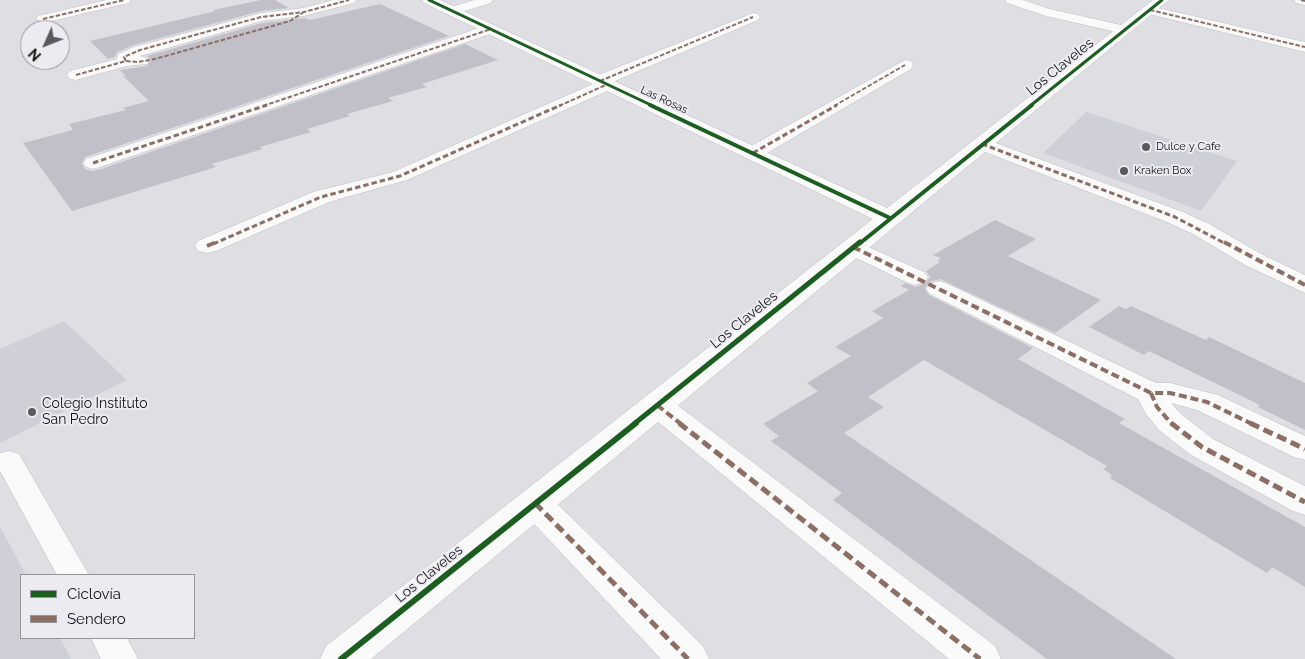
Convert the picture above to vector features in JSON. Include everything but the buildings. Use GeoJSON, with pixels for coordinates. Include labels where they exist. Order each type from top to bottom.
{"type":"FeatureCollection","features":[{"type":"Feature","properties":{"kind":"street"},"geometry":{"type":"LineString","coordinates":[[44,19],[124,0]]}},
{"type":"Feature","properties":{"kind":"street"},"geometry":{"type":"LineString","coordinates":[[76,75],[126,61],[138,62],[155,59],[290,21],[304,12],[350,0]]}},
{"type":"Feature","properties":{"kind":"street","name":"Las Rosas"},"geometry":{"type":"LineString","coordinates":[[430,0],[890,218]]}},
{"type":"Feature","properties":{"kind":"street"},"geometry":{"type":"LineString","coordinates":[[1301,0],[1305,1]]}},
{"type":"Feature","properties":{"kind":"street"},"geometry":{"type":"LineString","coordinates":[[1156,5],[1305,47]]}},
{"type":"Feature","properties":{"kind":"street","name":"Los Claveles"},"geometry":{"type":"LineString","coordinates":[[341,659],[1156,5]]}},
{"type":"Feature","properties":{"kind":"street"},"geometry":{"type":"LineString","coordinates":[[207,246],[321,197],[400,176],[604,82],[753,17]]}},
{"type":"Feature","properties":{"kind":"street"},"geometry":{"type":"LineString","coordinates":[[93,163],[491,29]]}},
{"type":"Feature","properties":{"kind":"street"},"geometry":{"type":"LineString","coordinates":[[753,153],[905,65]]}},
{"type":"Feature","properties":{"kind":"street"},"geometry":{"type":"LineString","coordinates":[[982,144],[1184,221],[1305,286]]}},
{"type":"Feature","properties":{"kind":"street"},"geometry":{"type":"LineString","coordinates":[[853,247],[1151,393],[1170,393],[1207,402],[1305,449]]}},
{"type":"Feature","properties":{"kind":"street"},"geometry":{"type":"LineString","coordinates":[[1151,393],[1158,407],[1170,422],[1202,447],[1305,502]]}},
{"type":"Feature","properties":{"kind":"street"},"geometry":{"type":"LineString","coordinates":[[657,405],[980,659]]}},
{"type":"Feature","properties":{"kind":"street"},"geometry":{"type":"LineString","coordinates":[[535,503],[688,659]]}},
{"type":"Feature","properties":{"kind":"lane"},"geometry":{"type":"LineString","coordinates":[[452,11],[487,0]]}},
{"type":"Feature","properties":{"kind":"lane"},"geometry":{"type":"LineString","coordinates":[[1011,0],[1046,12],[1125,30]]}},
{"type":"Feature","properties":{"kind":"lane"},"geometry":{"type":"LineString","coordinates":[[9,461],[72,574]]}},
{"type":"Feature","properties":{"kind":"lane"},"geometry":{"type":"LineString","coordinates":[[109,639],[120,659]]}},
{"type":"Feature","properties":{"kind":"shaded area"},"geometry":{"type":"Polygon","coordinates":[[[1086,112],[1237,161],[1201,211],[1043,153],[1086,112]]]}},
{"type":"Feature","properties":{"kind":"shaded area","name":"Colegio Instituto San Pedro"},"geometry":{"type":"Polygon","coordinates":[[[64,321],[127,380],[0,443],[0,349],[64,321]]]}},
{"type":"Feature","properties":{"kind":"shaded area"},"geometry":{"type":"Polygon","coordinates":[[[0,527],[25,574],[20,574],[20,639],[61,639],[71,659],[0,659],[0,527]]]}},
{"type":"Feature","properties":{"kind":"marked path"},"geometry":{"type":"LineString","coordinates":[[43,19],[124,0]]}},
{"type":"Feature","properties":{"kind":"marked path"},"geometry":{"type":"LineString","coordinates":[[126,61],[124,57],[140,50],[261,17],[304,12],[349,0]]}},
{"type":"Feature","properties":{"kind":"marked path"},"geometry":{"type":"LineString","coordinates":[[1301,0],[1305,1]]}},
{"type":"Feature","properties":{"kind":"marked path"},"geometry":{"type":"LineString","coordinates":[[1150,10],[1305,47]]}},
{"type":"Feature","properties":{"kind":"marked path"},"geometry":{"type":"LineString","coordinates":[[76,75],[126,61],[138,62],[155,59],[290,21],[304,12]]}},
{"type":"Feature","properties":{"kind":"marked path"},"geometry":{"type":"LineString","coordinates":[[600,81],[753,17]]}},
{"type":"Feature","properties":{"kind":"marked path"},"geometry":{"type":"LineString","coordinates":[[93,163],[491,29]]}},
{"type":"Feature","properties":{"kind":"marked path"},"geometry":{"type":"LineString","coordinates":[[753,153],[905,65]]}},
{"type":"Feature","properties":{"kind":"marked path"},"geometry":{"type":"LineString","coordinates":[[207,246],[321,197],[400,176],[608,84]]}},
{"type":"Feature","properties":{"kind":"marked path"},"geometry":{"type":"LineString","coordinates":[[982,144],[1175,217],[1305,285]]}},
{"type":"Feature","properties":{"kind":"marked path"},"geometry":{"type":"LineString","coordinates":[[853,247],[1151,393],[1170,393],[1207,402],[1305,449]]}},
{"type":"Feature","properties":{"kind":"marked path"},"geometry":{"type":"LineString","coordinates":[[1151,393],[1157,407],[1170,422],[1202,447],[1305,502]]}},
{"type":"Feature","properties":{"kind":"marked path"},"geometry":{"type":"LineString","coordinates":[[657,405],[980,659]]}},
{"type":"Feature","properties":{"kind":"marked path"},"geometry":{"type":"LineString","coordinates":[[535,503],[688,659]]}},
{"type":"Feature","properties":{"kind":"cycle path"},"geometry":{"type":"LineString","coordinates":[[429,0],[890,218]]}},
{"type":"Feature","properties":{"kind":"cycle path"},"geometry":{"type":"LineString","coordinates":[[341,659],[1162,0]]}},
{"type":"Feature","properties":{"kind":"place","name":"Dulce y Cafe"},"geometry":{"type":"Point","coordinates":[1146,147]}},
{"type":"Feature","properties":{"kind":"place","name":"Kraken Box"},"geometry":{"type":"Point","coordinates":[1124,171]}},
{"type":"Feature","properties":{"kind":"place","name":"Colegio Instituto San Pedro"},"geometry":{"type":"Point","coordinates":[32,412]}}]}
